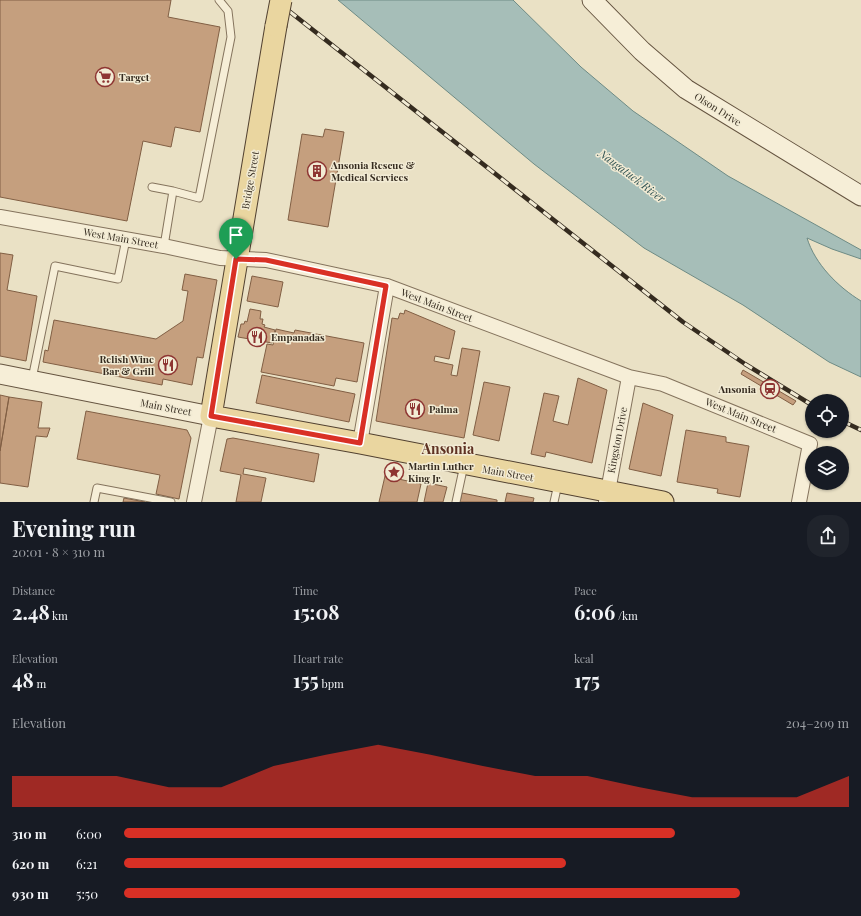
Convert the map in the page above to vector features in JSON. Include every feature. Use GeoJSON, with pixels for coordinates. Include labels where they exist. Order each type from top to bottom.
{"type":"FeatureCollection","features":[{"type":"Feature","properties":{"kind":"main road","name":"Bridge Street"},"geometry":{"type":"LineString","coordinates":[[211,416],[280,0]]}},
{"type":"Feature","properties":{"kind":"main road","name":"Olson Drive"},"geometry":{"type":"LineString","coordinates":[[592,0],[642,51],[686,89],[861,196]]}},
{"type":"Feature","properties":{"kind":"main road","name":"Main Street"},"geometry":{"type":"LineString","coordinates":[[0,374],[558,482],[607,496],[663,502]]}},
{"type":"Feature","properties":{"kind":"street","name":"West Main Street"},"geometry":{"type":"LineString","coordinates":[[0,217],[164,246],[220,258],[266,260],[386,286],[629,377],[663,384],[810,444],[798,502]]}},
{"type":"Feature","properties":{"kind":"street"},"geometry":{"type":"LineString","coordinates":[[360,443],[386,286]]}},
{"type":"Feature","properties":{"kind":"street","name":"Kingston Drive"},"geometry":{"type":"LineString","coordinates":[[607,496],[629,377]]}},
{"type":"Feature","properties":{"kind":"street","name":"Bridge Street"},"geometry":{"type":"LineString","coordinates":[[194,502],[211,416]]}},
{"type":"Feature","properties":{"kind":"lane"},"geometry":{"type":"LineString","coordinates":[[152,187],[199,198],[231,37],[228,11],[219,0]]}},
{"type":"Feature","properties":{"kind":"lane"},"geometry":{"type":"LineString","coordinates":[[164,246],[173,191]]}},
{"type":"Feature","properties":{"kind":"lane"},"geometry":{"type":"LineString","coordinates":[[32,381],[55,266],[118,279],[126,239]]}},
{"type":"Feature","properties":{"kind":"lane"},"geometry":{"type":"LineString","coordinates":[[456,502],[464,464]]}},
{"type":"Feature","properties":{"kind":"lane"},"geometry":{"type":"LineString","coordinates":[[554,502],[558,482]]}},
{"type":"Feature","properties":{"kind":"lane"},"geometry":{"type":"LineString","coordinates":[[94,502],[97,488],[152,497],[172,502]]}},
{"type":"Feature","properties":{"kind":"water","name":"Naugatuck River"},"geometry":{"type":"Polygon","coordinates":[[[338,0],[513,0],[581,67],[633,111],[728,176],[861,250],[861,259],[807,238],[816,257],[828,274],[844,289],[861,301],[861,377],[829,362],[743,305],[644,248],[534,164],[338,0]]]}},
{"type":"Feature","properties":{"kind":"building","name":"Target"},"geometry":{"type":"Polygon","coordinates":[[[0,0],[171,0],[168,17],[220,27],[200,132],[175,127],[171,147],[143,141],[127,221],[0,197],[0,0]]]}},
{"type":"Feature","properties":{"kind":"building","name":"Ansonia Rescue & Medical Services"},"geometry":{"type":"Polygon","coordinates":[[[325,129],[344,132],[328,227],[288,220],[302,134],[323,137],[325,129]]]}},
{"type":"Feature","properties":{"kind":"building"},"geometry":{"type":"Polygon","coordinates":[[[0,253],[13,255],[7,290],[37,296],[26,361],[0,356],[0,253]]]}},
{"type":"Feature","properties":{"kind":"building"},"geometry":{"type":"Polygon","coordinates":[[[185,274],[217,280],[203,358],[197,357],[192,385],[163,379],[162,385],[43,362],[45,350],[48,351],[54,320],[156,339],[183,321],[188,291],[182,290],[185,274]]]}},
{"type":"Feature","properties":{"kind":"building"},"geometry":{"type":"Polygon","coordinates":[[[252,276],[283,282],[278,307],[247,301],[252,276]]]}},
{"type":"Feature","properties":{"kind":"building"},"geometry":{"type":"Polygon","coordinates":[[[250,309],[261,311],[260,319],[263,319],[262,324],[265,325],[264,327],[275,330],[272,343],[238,337],[241,324],[244,324],[245,321],[247,322],[250,309]]]}},
{"type":"Feature","properties":{"kind":"building"},"geometry":{"type":"Polygon","coordinates":[[[405,310],[455,331],[449,359],[435,356],[434,361],[453,365],[451,375],[457,376],[462,348],[480,351],[464,438],[376,421],[392,318],[398,319],[400,313],[404,314],[405,310]]]}},
{"type":"Feature","properties":{"kind":"building"},"geometry":{"type":"Polygon","coordinates":[[[276,329],[294,333],[295,330],[364,343],[357,382],[336,378],[334,386],[261,372],[267,344],[273,345],[276,329]]]}},
{"type":"Feature","properties":{"kind":"building","name":"Ansonia"},"geometry":{"type":"Polygon","coordinates":[[[743,370],[796,401],[793,405],[741,374],[743,370]]]}},
{"type":"Feature","properties":{"kind":"building"},"geometry":{"type":"Polygon","coordinates":[[[262,375],[355,394],[349,422],[256,403],[262,375]]]}},
{"type":"Feature","properties":{"kind":"building"},"geometry":{"type":"Polygon","coordinates":[[[578,378],[607,390],[592,463],[546,452],[545,457],[531,454],[544,393],[559,396],[553,421],[568,425],[578,378]]]}},
{"type":"Feature","properties":{"kind":"building"},"geometry":{"type":"Polygon","coordinates":[[[484,382],[510,387],[499,441],[473,435],[484,382]]]}},
{"type":"Feature","properties":{"kind":"building"},"geometry":{"type":"Polygon","coordinates":[[[0,395],[9,397],[0,451],[0,395]]]}},
{"type":"Feature","properties":{"kind":"building"},"geometry":{"type":"Polygon","coordinates":[[[9,397],[42,402],[38,428],[50,428],[47,437],[36,436],[28,487],[0,483],[0,451],[9,397]]]}},
{"type":"Feature","properties":{"kind":"building"},"geometry":{"type":"Polygon","coordinates":[[[643,403],[673,415],[661,476],[629,469],[643,403]]]}},
{"type":"Feature","properties":{"kind":"building"},"geometry":{"type":"Polygon","coordinates":[[[86,411],[187,430],[191,438],[179,499],[156,494],[160,475],[77,459],[86,411]]]}},
{"type":"Feature","properties":{"kind":"building"},"geometry":{"type":"Polygon","coordinates":[[[686,430],[726,437],[726,442],[749,446],[740,497],[717,493],[718,489],[677,482],[686,430]]]}},
{"type":"Feature","properties":{"kind":"building"},"geometry":{"type":"Polygon","coordinates":[[[233,438],[319,454],[314,482],[244,468],[243,474],[266,478],[261,502],[236,502],[241,475],[220,471],[227,439],[233,438]]]}},
{"type":"Feature","properties":{"kind":"building"},"geometry":{"type":"Polygon","coordinates":[[[385,476],[421,484],[417,502],[379,502],[385,476]]]}},
{"type":"Feature","properties":{"kind":"building"},"geometry":{"type":"Polygon","coordinates":[[[428,483],[447,487],[443,502],[424,502],[428,483]]]}},
{"type":"Feature","properties":{"kind":"building"},"geometry":{"type":"Polygon","coordinates":[[[462,493],[497,500],[497,502],[460,502],[462,493]]]}},
{"type":"Feature","properties":{"kind":"building"},"geometry":{"type":"Polygon","coordinates":[[[507,493],[534,498],[533,502],[505,502],[507,493]]]}},
{"type":"Feature","properties":{"kind":"building"},"geometry":{"type":"Polygon","coordinates":[[[124,498],[145,502],[123,502],[124,498]]]}},
{"type":"Feature","properties":{"kind":"railway"},"geometry":{"type":"LineString","coordinates":[[275,0],[683,322],[745,364],[805,401]]}},
{"type":"Feature","properties":{"kind":"railway"},"geometry":{"type":"LineString","coordinates":[[849,424],[861,430]]}},
{"type":"Feature","properties":{"kind":"place","name":"Target"},"geometry":{"type":"Point","coordinates":[105,77]}},
{"type":"Feature","properties":{"kind":"place","name":"Ansonia Rescue & Medical Services"},"geometry":{"type":"Point","coordinates":[317,171]}},
{"type":"Feature","properties":{"kind":"place","name":"Empanadas"},"geometry":{"type":"Point","coordinates":[257,337]}},
{"type":"Feature","properties":{"kind":"place","name":"Relish Wine Bar & Grill"},"geometry":{"type":"Point","coordinates":[168,365]}},
{"type":"Feature","properties":{"kind":"place","name":"Ansonia"},"geometry":{"type":"Point","coordinates":[770,389]}},
{"type":"Feature","properties":{"kind":"place","name":"Palma"},"geometry":{"type":"Point","coordinates":[415,409]}},
{"type":"Feature","properties":{"kind":"place","name":"Martin Luther King Jr."},"geometry":{"type":"Point","coordinates":[394,472]}},
{"type":"Feature","properties":{"kind":"district","name":"Ansonia"},"geometry":{"type":"Point","coordinates":[448,449]}},
{"type":"Feature","properties":{"kind":"route"},"geometry":{"type":"LineString","coordinates":[[236,259],[255,261],[266,260],[351,277],[386,286],[360,443],[211,416],[236,259]]}}]}
